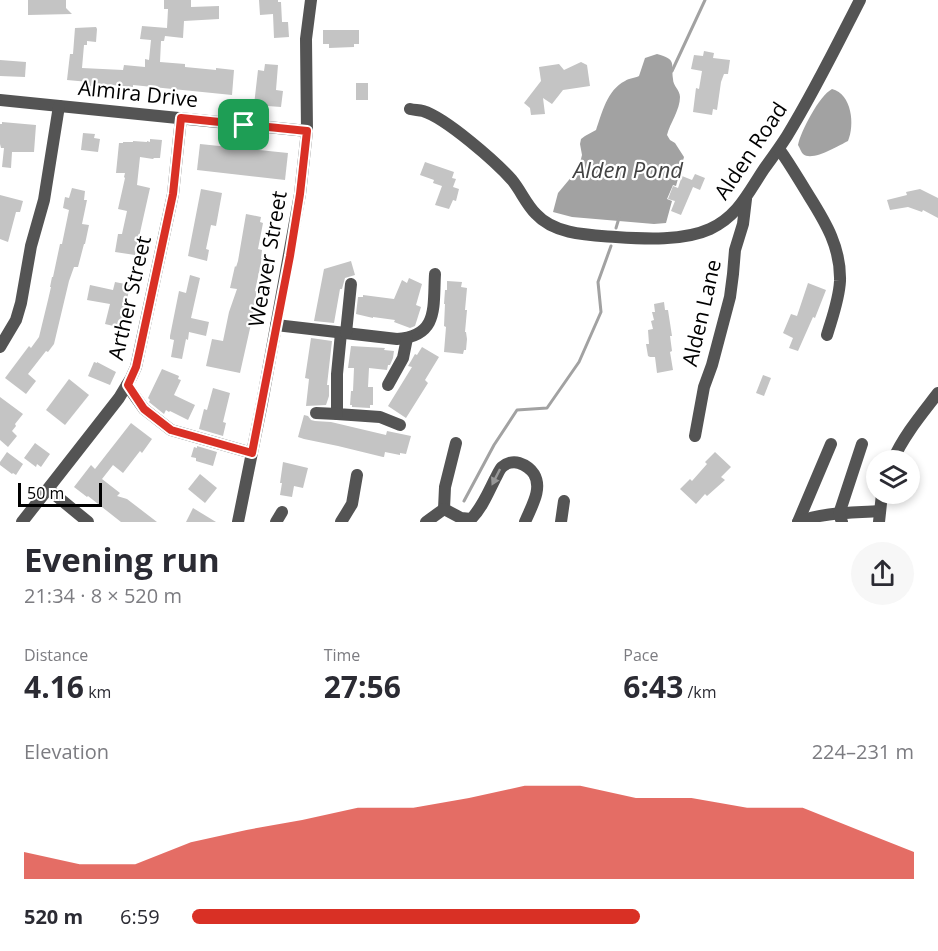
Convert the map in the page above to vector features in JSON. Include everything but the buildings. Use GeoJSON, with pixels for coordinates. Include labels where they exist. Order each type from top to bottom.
{"type":"FeatureCollection","features":[{"type":"Feature","properties":{"kind":"street","name":"Weaver Street"},"geometry":{"type":"LineString","coordinates":[[238,522],[298,204],[307,131],[306,39],[311,0]]}},
{"type":"Feature","properties":{"kind":"street","name":"Alden Road"},"geometry":{"type":"LineString","coordinates":[[410,109],[424,111],[464,137],[513,182],[536,215],[556,228],[595,236],[636,238],[696,234],[730,217],[746,198],[800,114],[861,0]]}},
{"type":"Feature","properties":{"kind":"street","name":"Almira Drive"},"geometry":{"type":"LineString","coordinates":[[0,100],[307,131]]}},
{"type":"Feature","properties":{"kind":"street"},"geometry":{"type":"LineString","coordinates":[[0,347],[16,321],[21,303],[31,246],[44,200],[59,106]]}},
{"type":"Feature","properties":{"kind":"street","name":"Arther Street"},"geometry":{"type":"LineString","coordinates":[[22,522],[119,398],[136,367],[167,224],[177,164],[181,118]]}},
{"type":"Feature","properties":{"kind":"street"},"geometry":{"type":"LineString","coordinates":[[779,149],[825,221],[836,245],[840,282],[827,335]]}},
{"type":"Feature","properties":{"kind":"street","name":"Alden Lane"},"geometry":{"type":"LineString","coordinates":[[695,436],[704,387],[730,297],[735,249],[743,225],[746,198]]}},
{"type":"Feature","properties":{"kind":"street"},"geometry":{"type":"LineString","coordinates":[[276,325],[397,339],[419,335],[430,322],[432,315],[435,274]]}},
{"type":"Feature","properties":{"kind":"street"},"geometry":{"type":"LineString","coordinates":[[337,414],[337,374],[351,284]]}},
{"type":"Feature","properties":{"kind":"street"},"geometry":{"type":"LineString","coordinates":[[388,385],[403,358],[407,338]]}},
{"type":"Feature","properties":{"kind":"street"},"geometry":{"type":"LineString","coordinates":[[128,385],[144,409],[171,430],[252,453]]}},
{"type":"Feature","properties":{"kind":"street"},"geometry":{"type":"LineString","coordinates":[[898,450],[912,426],[938,393]]}},
{"type":"Feature","properties":{"kind":"street"},"geometry":{"type":"LineString","coordinates":[[316,412],[380,417],[400,425]]}},
{"type":"Feature","properties":{"kind":"street"},"geometry":{"type":"LineString","coordinates":[[444,509],[445,487],[456,443]]}},
{"type":"Feature","properties":{"kind":"street"},"geometry":{"type":"LineString","coordinates":[[798,522],[831,444]]}},
{"type":"Feature","properties":{"kind":"street"},"geometry":{"type":"LineString","coordinates":[[841,518],[862,444]]}},
{"type":"Feature","properties":{"kind":"street"},"geometry":{"type":"LineString","coordinates":[[444,509],[461,518],[471,519],[479,512],[501,468],[508,463],[515,462],[529,468],[535,475],[538,486],[525,522]]}},
{"type":"Feature","properties":{"kind":"street"},"geometry":{"type":"LineString","coordinates":[[341,522],[352,504],[357,475]]}},
{"type":"Feature","properties":{"kind":"street"},"geometry":{"type":"LineString","coordinates":[[48,489],[88,522]]}},
{"type":"Feature","properties":{"kind":"street"},"geometry":{"type":"LineString","coordinates":[[561,522],[564,501]]}},
{"type":"Feature","properties":{"kind":"street"},"geometry":{"type":"LineString","coordinates":[[426,522],[444,509]]}},
{"type":"Feature","properties":{"kind":"street"},"geometry":{"type":"LineString","coordinates":[[798,522],[807,519],[880,516]]}},
{"type":"Feature","properties":{"kind":"water","name":"Alden Pond"},"geometry":{"type":"Polygon","coordinates":[[[657,54],[672,62],[673,81],[680,97],[667,135],[684,157],[676,186],[673,185],[667,199],[672,201],[666,223],[572,217],[553,212],[558,193],[580,163],[581,139],[596,130],[609,96],[619,85],[639,76],[645,58],[657,54]]]}},
{"type":"Feature","properties":{"kind":"water"},"geometry":{"type":"Polygon","coordinates":[[[832,89],[839,92],[848,103],[851,127],[848,141],[825,152],[807,156],[802,153],[798,145],[800,139],[816,106],[832,89]]]}},
{"type":"Feature","properties":{"kind":"waterway"},"geometry":{"type":"LineString","coordinates":[[672,71],[705,0]]}},
{"type":"Feature","properties":{"kind":"waterway"},"geometry":{"type":"LineString","coordinates":[[616,228],[619,218]]}},
{"type":"Feature","properties":{"kind":"waterway"},"geometry":{"type":"LineString","coordinates":[[464,501],[494,445],[517,410],[547,408],[579,362],[601,312],[598,282],[611,246]]}},
{"type":"Feature","properties":{"kind":"route"},"geometry":{"type":"LineString","coordinates":[[181,118],[244,125],[307,131],[306,152],[290,256],[252,453],[171,430],[144,409],[128,385],[136,367],[173,194],[181,118]]}}]}
